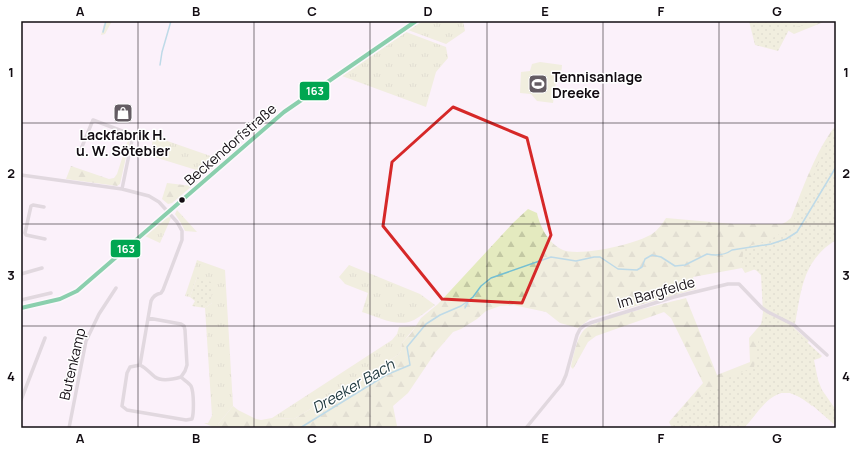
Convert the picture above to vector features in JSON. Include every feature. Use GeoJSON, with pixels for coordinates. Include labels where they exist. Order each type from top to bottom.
{"type":"FeatureCollection","features":[{"type":"Feature","properties":{"kind":"street","name":"Beckendorfstraße"},"geometry":{"type":"LineString","coordinates":[[21,308],[60,299],[77,291],[284,112],[416,21]]}},
{"type":"Feature","properties":{"kind":"street"},"geometry":{"type":"LineString","coordinates":[[81,149],[93,120],[130,134],[132,140],[122,189]]}},
{"type":"Feature","properties":{"kind":"street"},"geometry":{"type":"LineString","coordinates":[[21,175],[122,189],[153,198],[162,204],[181,228],[182,240],[164,290],[153,297],[151,301],[140,365]]}},
{"type":"Feature","properties":{"kind":"street"},"geometry":{"type":"LineString","coordinates":[[44,207],[31,206],[25,233],[26,235],[45,239]]}},
{"type":"Feature","properties":{"kind":"street"},"geometry":{"type":"LineString","coordinates":[[21,223],[27,224]]}},
{"type":"Feature","properties":{"kind":"street"},"geometry":{"type":"LineString","coordinates":[[21,274],[42,268]]}},
{"type":"Feature","properties":{"kind":"street","name":"Im Bargfelde"},"geometry":{"type":"LineString","coordinates":[[526,428],[562,384],[566,375],[576,335],[580,329],[590,323],[611,316],[728,284],[739,284],[762,308],[794,325],[827,355]]}},
{"type":"Feature","properties":{"kind":"street","name":"Butenkamp"},"geometry":{"type":"LineString","coordinates":[[69,428],[86,341],[99,314],[116,288]]}},
{"type":"Feature","properties":{"kind":"street"},"geometry":{"type":"LineString","coordinates":[[21,300],[51,293]]}},
{"type":"Feature","properties":{"kind":"street"},"geometry":{"type":"LineString","coordinates":[[148,318],[181,324],[184,326],[187,365],[181,377],[162,380],[158,379],[140,365],[130,367],[127,373],[122,406],[127,410],[186,420],[192,419],[194,412],[192,390],[181,377]]}},
{"type":"Feature","properties":{"kind":"street"},"geometry":{"type":"LineString","coordinates":[[21,400],[45,338]]}},
{"type":"Feature","properties":{"kind":"highlighted area"},"geometry":{"type":"Polygon","coordinates":[[[453,107],[527,138],[551,235],[522,303],[442,299],[383,226],[392,162],[453,107]]]}},
{"type":"Feature","properties":{"kind":"green space"},"geometry":{"type":"Polygon","coordinates":[[[105,21],[112,21],[105,34],[101,35],[105,21]]]}},
{"type":"Feature","properties":{"kind":"green space"},"geometry":{"type":"Polygon","coordinates":[[[423,21],[463,21],[465,31],[446,44],[408,30],[423,21]]]}},
{"type":"Feature","properties":{"kind":"green space"},"geometry":{"type":"Polygon","coordinates":[[[749,21],[821,21],[790,28],[778,51],[755,45],[749,21]]]}},
{"type":"Feature","properties":{"kind":"green space"},"geometry":{"type":"Polygon","coordinates":[[[779,21],[826,21],[794,34],[782,27],[779,21]]]}},
{"type":"Feature","properties":{"kind":"green space"},"geometry":{"type":"Polygon","coordinates":[[[406,32],[446,47],[448,58],[436,72],[426,107],[342,76],[406,32]]]}},
{"type":"Feature","properties":{"kind":"green space","name":"Tennisanlage Dreeke"},"geometry":{"type":"Polygon","coordinates":[[[540,62],[562,65],[561,75],[557,75],[553,103],[537,101],[531,94],[520,93],[521,72],[530,71],[532,64],[540,62]]]}},
{"type":"Feature","properties":{"kind":"green space"},"geometry":{"type":"Polygon","coordinates":[[[836,125],[836,175],[761,267],[745,273],[742,268],[693,277],[696,289],[590,319],[578,328],[560,323],[546,312],[513,305],[500,306],[486,311],[477,319],[453,332],[435,353],[408,393],[393,406],[397,426],[393,428],[215,428],[233,406],[256,419],[294,419],[398,355],[401,351],[402,343],[412,332],[421,318],[438,304],[513,223],[528,209],[537,213],[540,224],[553,244],[563,250],[571,252],[594,251],[634,242],[652,234],[658,229],[666,218],[734,224],[782,224],[791,218],[816,158],[836,125]]]}},
{"type":"Feature","properties":{"kind":"green space"},"geometry":{"type":"Polygon","coordinates":[[[836,125],[836,240],[824,248],[809,268],[801,291],[794,330],[822,356],[814,360],[818,380],[822,390],[836,410],[836,426],[805,399],[790,393],[781,393],[771,397],[760,407],[743,428],[677,428],[671,424],[684,408],[730,377],[754,367],[763,313],[761,275],[752,268],[741,268],[744,247],[773,238],[792,223],[836,125]]]}},
{"type":"Feature","properties":{"kind":"green space"},"geometry":{"type":"Polygon","coordinates":[[[153,136],[222,160],[206,173],[151,156],[153,136]]]}},
{"type":"Feature","properties":{"kind":"green space"},"geometry":{"type":"Polygon","coordinates":[[[130,139],[120,184],[117,186],[66,179],[71,166],[109,179],[114,178],[117,174],[127,143],[130,139]]]}},
{"type":"Feature","properties":{"kind":"green space"},"geometry":{"type":"Polygon","coordinates":[[[167,183],[192,186],[172,203],[168,204],[162,199],[167,183]]]}},
{"type":"Feature","properties":{"kind":"green space"},"geometry":{"type":"Polygon","coordinates":[[[177,210],[197,232],[185,231],[175,214],[177,210]]]}},
{"type":"Feature","properties":{"kind":"green space"},"geometry":{"type":"Polygon","coordinates":[[[169,217],[171,218],[160,243],[145,236],[165,219],[169,217]]]}},
{"type":"Feature","properties":{"kind":"green space"},"geometry":{"type":"Polygon","coordinates":[[[197,260],[225,270],[233,406],[215,428],[204,423],[208,423],[212,416],[205,308],[212,303],[197,277],[190,297],[185,296],[197,260]]]}},
{"type":"Feature","properties":{"kind":"green space"},"geometry":{"type":"Polygon","coordinates":[[[349,265],[420,294],[435,305],[414,320],[401,323],[388,321],[362,312],[368,293],[345,284],[339,277],[349,265]]]}},
{"type":"Feature","properties":{"kind":"green space"},"geometry":{"type":"Polygon","coordinates":[[[197,277],[211,282],[212,303],[205,308],[192,306],[195,301],[190,297],[197,277]]]}},
{"type":"Feature","properties":{"kind":"green space"},"geometry":{"type":"Polygon","coordinates":[[[686,298],[717,375],[750,362],[749,338],[762,323],[794,328],[809,341],[801,350],[817,399],[812,406],[796,395],[783,393],[776,395],[764,404],[744,428],[672,428],[669,422],[703,383],[671,318],[664,312],[596,336],[588,342],[573,369],[571,367],[579,337],[584,330],[616,316],[686,298]]]}},
{"type":"Feature","properties":{"kind":"green space"},"geometry":{"type":"Polygon","coordinates":[[[416,326],[402,343],[401,351],[398,355],[294,419],[272,418],[392,340],[397,334],[399,327],[416,326]]]}},
{"type":"Feature","properties":{"kind":"waterway"},"geometry":{"type":"LineString","coordinates":[[103,32],[106,21]]}},
{"type":"Feature","properties":{"kind":"waterway"},"geometry":{"type":"LineString","coordinates":[[160,65],[162,52],[171,21]]}},
{"type":"Feature","properties":{"kind":"waterway","name":"Dreeker Bach"},"geometry":{"type":"LineString","coordinates":[[300,428],[386,375],[410,365],[407,347],[426,324],[440,315],[461,306],[473,297],[481,286],[491,278],[551,257],[576,261],[600,257],[618,269],[637,270],[642,267],[645,259],[652,255],[661,257],[675,266],[685,265],[707,254],[720,255],[732,250],[771,244],[786,239],[797,232],[836,167]]}},
{"type":"Feature","properties":{"kind":"waterway","name":"Dreeker Bach"},"geometry":{"type":"LineString","coordinates":[[465,308],[468,301]]}},
{"type":"Feature","properties":{"kind":"transit line","name":"163"},"geometry":{"type":"LineString","coordinates":[[21,308],[60,299],[77,291],[284,112],[416,21]]}},
{"type":"Feature","properties":{"kind":"place","name":"Tennisanlage Dreeke"},"geometry":{"type":"Point","coordinates":[538,84]}},
{"type":"Feature","properties":{"kind":"place","name":"Lackfabrik H. u. W. Sötebier"},"geometry":{"type":"Point","coordinates":[123,113]}}]}
